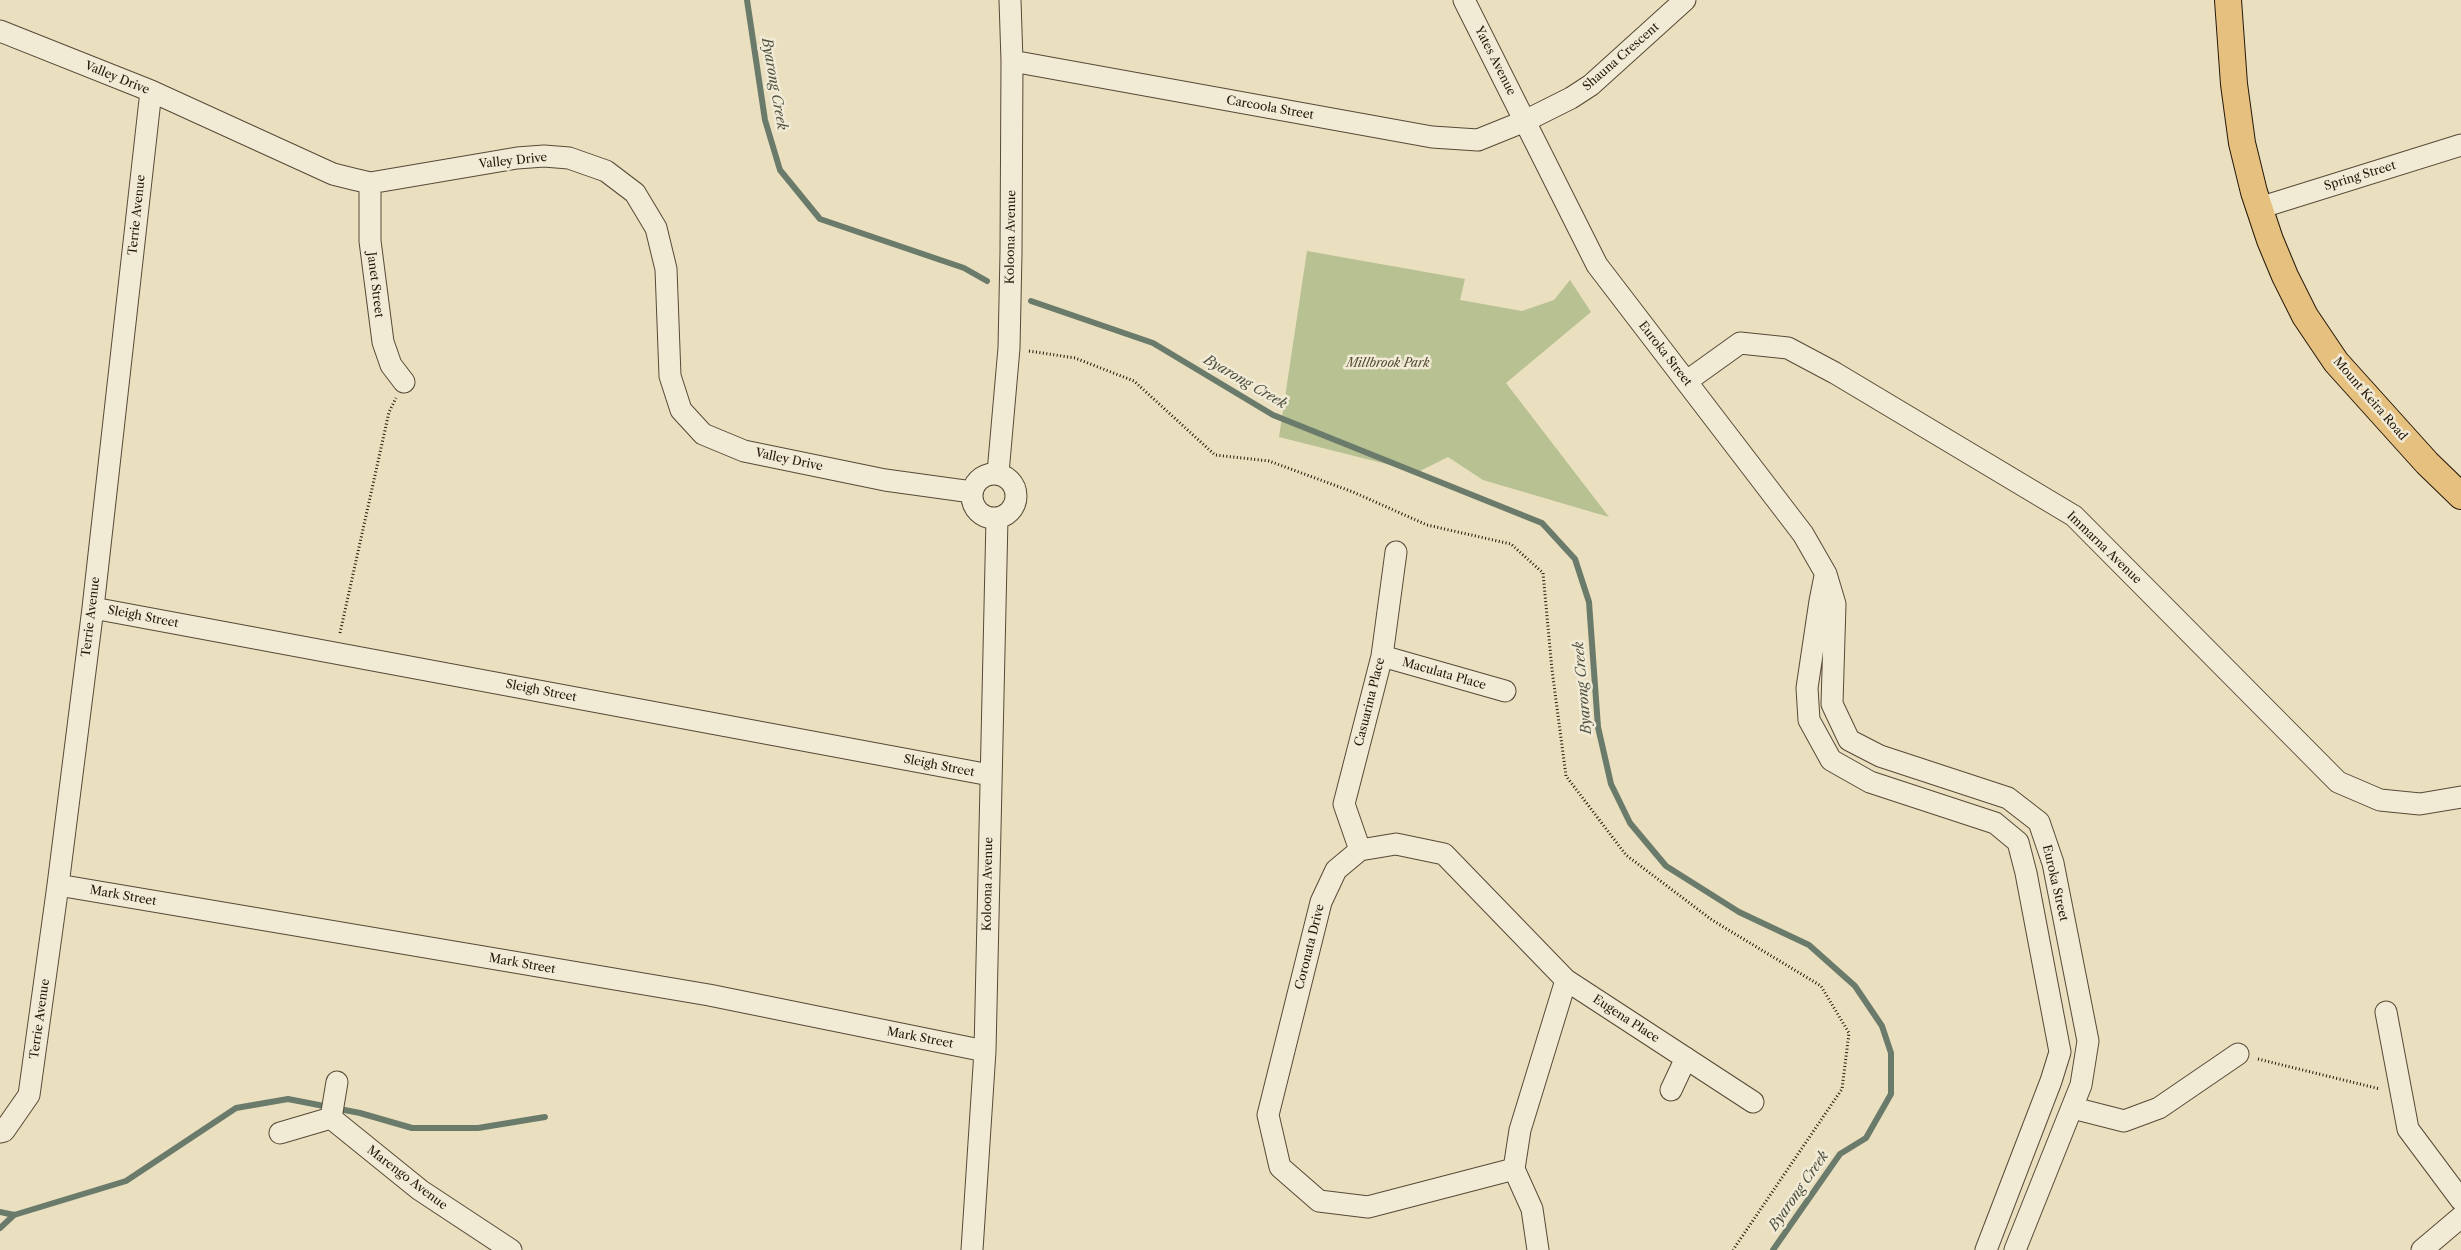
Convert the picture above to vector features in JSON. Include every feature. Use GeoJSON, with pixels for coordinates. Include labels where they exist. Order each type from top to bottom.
{"type":"FeatureCollection","features":[{"type":"Feature","properties":{"kind":"main road","name":"Mount Keira Road"},"geometry":{"type":"LineString","coordinates":[[2228,0],[2234,84],[2242,143],[2259,208],[2270,240],[2289,284],[2305,316],[2336,362],[2427,463],[2461,496]]}},
{"type":"Feature","properties":{"kind":"street","name":"Koloona Avenue"},"geometry":{"type":"LineString","coordinates":[[998,474],[1008,348],[1012,61],[1010,0]]}},
{"type":"Feature","properties":{"kind":"street","name":"Yates Avenue"},"geometry":{"type":"LineString","coordinates":[[1464,0],[1525,121]]}},
{"type":"Feature","properties":{"kind":"street","name":"Shauna Crescent"},"geometry":{"type":"LineString","coordinates":[[1525,121],[1564,102],[1591,84],[1686,0]]}},
{"type":"Feature","properties":{"kind":"street","name":"Valley Drive"},"geometry":{"type":"LineString","coordinates":[[0,31],[151,91],[332,174],[370,182],[517,158],[544,156],[578,160],[606,171],[635,193],[656,228],[666,269],[670,376],[681,410],[703,434],[744,451],[885,480],[972,492]]}},
{"type":"Feature","properties":{"kind":"street","name":"Carcoola Street"},"geometry":{"type":"LineString","coordinates":[[1012,61],[1432,137],[1478,140],[1525,121]]}},
{"type":"Feature","properties":{"kind":"street","name":"Terrie Avenue"},"geometry":{"type":"LineString","coordinates":[[0,1132],[4,1131],[29,1095],[58,885],[92,608],[151,91]]}},
{"type":"Feature","properties":{"kind":"street","name":"Euroka Street"},"geometry":{"type":"LineString","coordinates":[[1525,121],[1596,264],[1803,534],[1826,574],[1835,604],[1832,704],[1850,740],[1880,756],[2008,798],[2039,822],[2052,863],[2088,1041],[2081,1085],[2015,1250]]}},
{"type":"Feature","properties":{"kind":"street","name":"Spring Street"},"geometry":{"type":"LineString","coordinates":[[2259,208],[2461,145]]}},
{"type":"Feature","properties":{"kind":"street","name":"Janet Street"},"geometry":{"type":"LineString","coordinates":[[370,182],[370,241],[383,342],[392,365],[404,382]]}},
{"type":"Feature","properties":{"kind":"street","name":"Immarna Avenue"},"geometry":{"type":"LineString","coordinates":[[1687,381],[1740,343],[1788,348],[1796,352],[2074,516],[2338,782],[2380,800],[2420,804],[2461,797]]}},
{"type":"Feature","properties":{"kind":"street"},"geometry":{"type":"LineString","coordinates":[[998,474],[1011,481],[1016,494],[1016,500],[1010,511],[997,518],[989,517],[978,512],[973,505],[972,492],[977,481],[983,476],[998,474]]}},
{"type":"Feature","properties":{"kind":"street","name":"Koloona Avenue"},"geometry":{"type":"LineString","coordinates":[[972,1250],[984,1051],[997,518]]}},
{"type":"Feature","properties":{"kind":"street","name":"Casuarina Place"},"geometry":{"type":"LineString","coordinates":[[1360,850],[1344,804],[1382,656],[1396,552]]}},
{"type":"Feature","properties":{"kind":"street","name":"Euroka Street"},"geometry":{"type":"LineString","coordinates":[[1826,574],[1807,688],[1809,720],[1831,760],[1870,782],[1995,823],[2018,842],[2026,873],[2060,1052],[2051,1081],[1986,1250]]}},
{"type":"Feature","properties":{"kind":"street","name":"Sleigh Street"},"geometry":{"type":"LineString","coordinates":[[92,608],[990,775]]}},
{"type":"Feature","properties":{"kind":"street","name":"Maculata Place"},"geometry":{"type":"LineString","coordinates":[[1382,656],[1505,691]]}},
{"type":"Feature","properties":{"kind":"street"},"geometry":{"type":"LineString","coordinates":[[1360,850],[1396,844],[1444,854],[1566,980],[1520,1130],[1514,1169],[1532,1209],[1538,1250]]}},
{"type":"Feature","properties":{"kind":"street","name":"Coronata Drive"},"geometry":{"type":"LineString","coordinates":[[1360,850],[1336,870],[1318,912],[1268,1115],[1280,1167],[1319,1201],[1368,1207],[1514,1169]]}},
{"type":"Feature","properties":{"kind":"street","name":"Mark Street"},"geometry":{"type":"LineString","coordinates":[[58,885],[709,996],[984,1051]]}},
{"type":"Feature","properties":{"kind":"street","name":"Eugena Place"},"geometry":{"type":"LineString","coordinates":[[1566,980],[1753,1102]]}},
{"type":"Feature","properties":{"kind":"street"},"geometry":{"type":"LineString","coordinates":[[2386,1012],[2408,1129],[2461,1200]]}},
{"type":"Feature","properties":{"kind":"street"},"geometry":{"type":"LineString","coordinates":[[2072,1108],[2124,1121],[2159,1108],[2238,1054]]}},
{"type":"Feature","properties":{"kind":"street"},"geometry":{"type":"LineString","coordinates":[[1671,1090],[1686,1058]]}},
{"type":"Feature","properties":{"kind":"street"},"geometry":{"type":"LineString","coordinates":[[280,1133],[330,1118],[337,1082]]}},
{"type":"Feature","properties":{"kind":"street","name":"Marengo Avenue"},"geometry":{"type":"LineString","coordinates":[[330,1118],[420,1190],[511,1250]]}},
{"type":"Feature","properties":{"kind":"street"},"geometry":{"type":"LineString","coordinates":[[2422,1250],[2461,1217]]}},
{"type":"Feature","properties":{"kind":"path"},"geometry":{"type":"LineString","coordinates":[[1028,351],[1075,358],[1134,381],[1215,456],[1269,460],[1353,492],[1427,525],[1511,544],[1544,573],[1552,670],[1566,776],[1626,855],[1712,920],[1821,986],[1849,1033],[1842,1089],[1732,1250]]}},
{"type":"Feature","properties":{"kind":"path"},"geometry":{"type":"LineString","coordinates":[[335,653],[389,412],[404,382]]}},
{"type":"Feature","properties":{"kind":"path"},"geometry":{"type":"LineString","coordinates":[[2238,1054],[2400,1094]]}},
{"type":"Feature","properties":{"kind":"green space","name":"Millbrook Park"},"geometry":{"type":"Polygon","coordinates":[[[1307,251],[1465,279],[1460,300],[1522,311],[1554,300],[1570,280],[1591,312],[1506,383],[1609,517],[1483,480],[1448,457],[1418,472],[1279,437],[1307,251]]]}},
{"type":"Feature","properties":{"kind":"waterway","name":"Byarong Creek"},"geometry":{"type":"LineString","coordinates":[[747,0],[765,120],[780,170],[820,219],[964,268],[987,281]]}},
{"type":"Feature","properties":{"kind":"waterway","name":"Byarong Creek"},"geometry":{"type":"LineString","coordinates":[[1031,301],[1153,343],[1273,415],[1542,523],[1575,559],[1589,602],[1598,727],[1611,784],[1630,823],[1666,866],[1739,912],[1809,945],[1855,986],[1882,1026],[1891,1053],[1891,1094],[1866,1138],[1840,1154],[1773,1250]]}},
{"type":"Feature","properties":{"kind":"waterway"},"geometry":{"type":"LineString","coordinates":[[0,1212],[14,1215],[126,1181],[236,1108],[288,1099],[360,1113],[412,1128],[478,1128],[545,1117]]}},
{"type":"Feature","properties":{"kind":"waterway"},"geometry":{"type":"LineString","coordinates":[[0,1228],[14,1215]]}}]}
